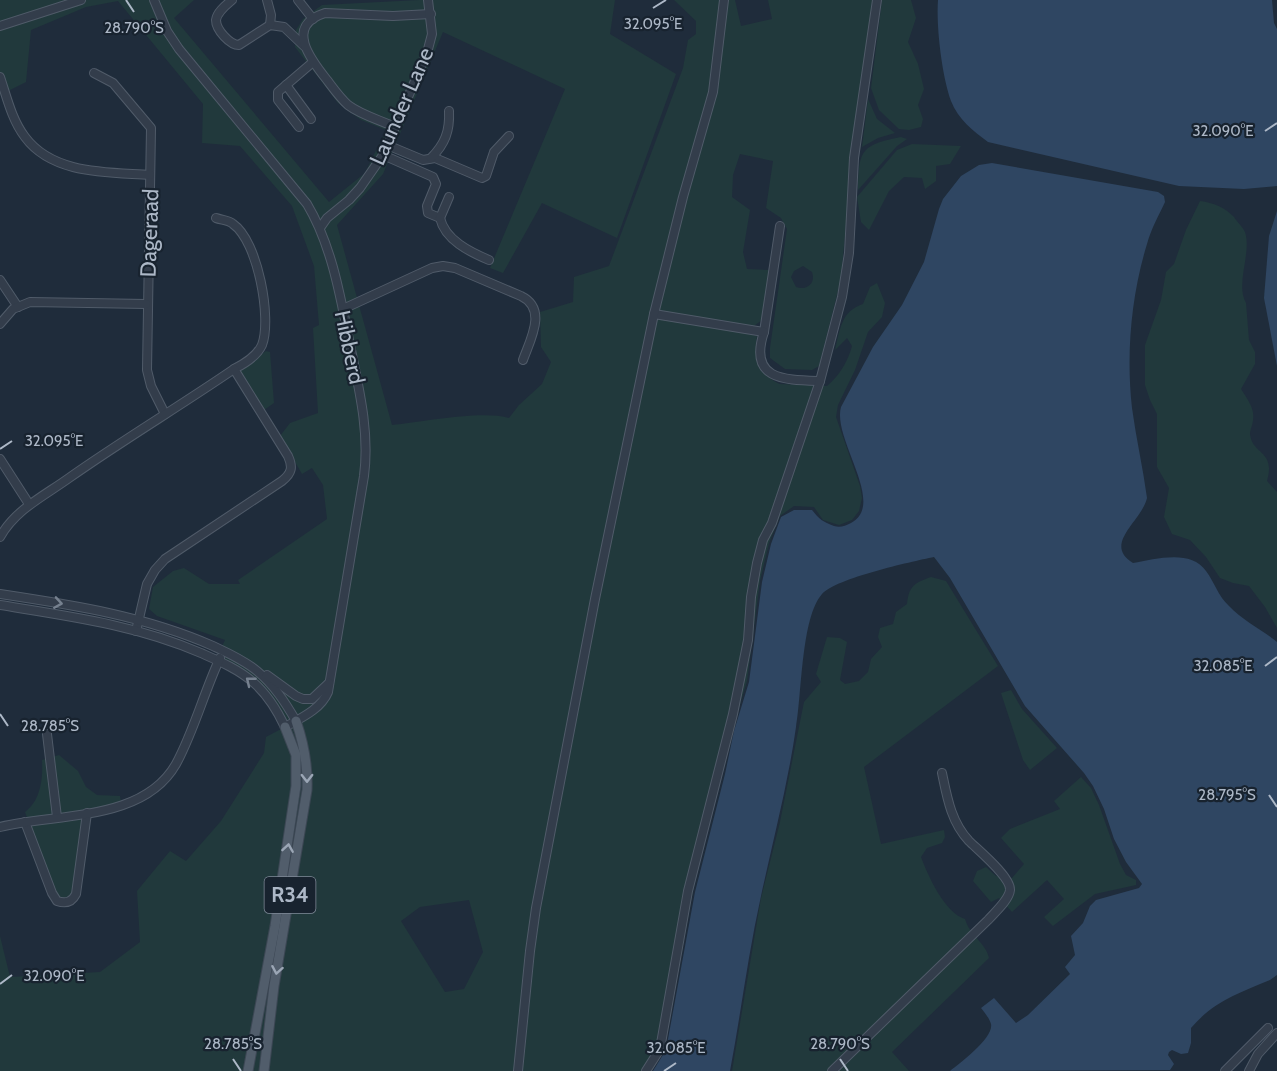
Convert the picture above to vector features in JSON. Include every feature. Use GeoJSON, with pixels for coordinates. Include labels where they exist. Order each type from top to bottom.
{"type":"FeatureCollection","features":[{"type":"Feature","properties":{"kind":"main road","name":"R34"},"geometry":{"type":"LineString","coordinates":[[264,1071],[274,986],[307,790],[306,760],[296,721]]}},
{"type":"Feature","properties":{"kind":"main road","name":"R34"},"geometry":{"type":"LineString","coordinates":[[248,1071],[277,915],[296,786],[296,755],[285,727]]}},
{"type":"Feature","properties":{"kind":"street"},"geometry":{"type":"LineString","coordinates":[[0,26],[81,0]]}},
{"type":"Feature","properties":{"kind":"street","name":"Hibberd"},"geometry":{"type":"LineString","coordinates":[[154,0],[172,40],[297,191],[320,228],[343,309],[361,398],[365,427],[364,476],[327,696],[321,703],[285,727]]}},
{"type":"Feature","properties":{"kind":"street"},"geometry":{"type":"LineString","coordinates":[[232,0],[216,19],[217,26],[230,43],[239,45],[270,24],[284,27],[304,46],[313,62],[347,104],[395,127]]}},
{"type":"Feature","properties":{"kind":"street"},"geometry":{"type":"LineString","coordinates":[[267,0],[270,8],[270,24]]}},
{"type":"Feature","properties":{"kind":"street","name":"Launder Lane"},"geometry":{"type":"LineString","coordinates":[[320,228],[327,218],[355,194],[383,155],[426,59],[432,34],[428,0]]}},
{"type":"Feature","properties":{"kind":"street"},"geometry":{"type":"LineString","coordinates":[[518,1071],[536,908],[595,599],[654,314],[683,197],[713,92],[724,0]]}},
{"type":"Feature","properties":{"kind":"street"},"geometry":{"type":"LineString","coordinates":[[646,1071],[660,1049],[688,891],[734,714],[748,640],[751,597],[757,563],[763,540],[772,523],[820,381],[842,297],[848,261],[854,158],[877,0]]}},
{"type":"Feature","properties":{"kind":"street"},"geometry":{"type":"LineString","coordinates":[[303,2],[313,19]]}},
{"type":"Feature","properties":{"kind":"street"},"geometry":{"type":"LineString","coordinates":[[304,46],[305,29],[318,15],[332,13],[393,16],[430,14]]}},
{"type":"Feature","properties":{"kind":"street"},"geometry":{"type":"LineString","coordinates":[[299,128],[278,100],[278,92],[313,62]]}},
{"type":"Feature","properties":{"kind":"street","name":"Dageraad"},"geometry":{"type":"LineString","coordinates":[[94,74],[113,83],[150,125],[146,304],[147,370],[151,386],[165,414]]}},
{"type":"Feature","properties":{"kind":"street"},"geometry":{"type":"LineString","coordinates":[[0,77],[16,122],[25,137],[38,151],[72,167],[150,175]]}},
{"type":"Feature","properties":{"kind":"street"},"geometry":{"type":"LineString","coordinates":[[286,85],[311,119]]}},
{"type":"Feature","properties":{"kind":"street"},"geometry":{"type":"LineString","coordinates":[[387,145],[423,160],[431,158],[444,143],[449,111]]}},
{"type":"Feature","properties":{"kind":"street"},"geometry":{"type":"LineString","coordinates":[[431,158],[482,178],[486,176],[494,152],[509,136]]}},
{"type":"Feature","properties":{"kind":"street"},"geometry":{"type":"LineString","coordinates":[[383,155],[433,177],[436,184],[427,209],[429,213],[440,218]]}},
{"type":"Feature","properties":{"kind":"street"},"geometry":{"type":"LineString","coordinates":[[449,197],[440,218],[442,226],[461,246],[489,260]]}},
{"type":"Feature","properties":{"kind":"street"},"geometry":{"type":"LineString","coordinates":[[0,537],[9,522],[29,504],[251,358],[262,345],[264,334],[263,288],[256,264],[241,233],[231,222],[216,218]]}},
{"type":"Feature","properties":{"kind":"street"},"geometry":{"type":"LineString","coordinates":[[780,226],[764,332],[759,347],[760,354],[770,373],[783,380],[820,381]]}},
{"type":"Feature","properties":{"kind":"street"},"geometry":{"type":"LineString","coordinates":[[343,309],[432,268],[443,266],[455,268],[526,299],[536,312],[535,323],[523,360]]}},
{"type":"Feature","properties":{"kind":"street"},"geometry":{"type":"LineString","coordinates":[[0,280],[18,307]]}},
{"type":"Feature","properties":{"kind":"street"},"geometry":{"type":"LineString","coordinates":[[0,324],[9,313],[18,307],[38,301],[146,304]]}},
{"type":"Feature","properties":{"kind":"street"},"geometry":{"type":"LineString","coordinates":[[654,314],[764,332]]}},
{"type":"Feature","properties":{"kind":"street"},"geometry":{"type":"LineString","coordinates":[[136,631],[147,584],[155,570],[165,560],[290,474],[292,465],[288,456],[234,369]]}},
{"type":"Feature","properties":{"kind":"street"},"geometry":{"type":"LineString","coordinates":[[0,459],[29,504]]}},
{"type":"Feature","properties":{"kind":"street"},"geometry":{"type":"LineString","coordinates":[[0,594],[139,619],[223,651],[303,699],[312,699],[329,683]]}},
{"type":"Feature","properties":{"kind":"street"},"geometry":{"type":"LineString","coordinates":[[0,605],[79,618],[136,631],[165,639],[219,661],[245,675],[259,687],[271,701],[285,727]]}},
{"type":"Feature","properties":{"kind":"street"},"geometry":{"type":"LineString","coordinates":[[0,827],[87,813],[133,802],[150,793],[164,780],[180,755],[223,651]]}},
{"type":"Feature","properties":{"kind":"street"},"geometry":{"type":"LineString","coordinates":[[255,669],[278,692],[296,721]]}},
{"type":"Feature","properties":{"kind":"street"},"geometry":{"type":"LineString","coordinates":[[47,734],[57,817]]}},
{"type":"Feature","properties":{"kind":"street"},"geometry":{"type":"LineString","coordinates":[[832,1071],[988,920],[1009,894],[1009,884],[1001,872],[957,827],[948,804],[942,773]]}},
{"type":"Feature","properties":{"kind":"street"},"geometry":{"type":"LineString","coordinates":[[25,822],[52,893],[57,901],[66,903],[76,894],[87,813]]}},
{"type":"Feature","properties":{"kind":"street"},"geometry":{"type":"LineString","coordinates":[[1225,1071],[1268,1028]]}},
{"type":"Feature","properties":{"kind":"street"},"geometry":{"type":"LineString","coordinates":[[1249,1071],[1258,1054],[1277,1033]]}},
{"type":"Feature","properties":{"kind":"street"},"geometry":{"type":"LineString","coordinates":[[1255,1071],[1270,1040]]}},
{"type":"Feature","properties":{"kind":"green space"},"geometry":{"type":"Polygon","coordinates":[[[0,0],[194,0],[174,18],[329,202],[365,173],[386,130],[361,120],[338,103],[295,47],[296,30],[303,19],[322,5],[419,0],[615,0],[610,34],[676,74],[617,238],[542,203],[503,273],[490,268],[565,89],[443,32],[383,174],[337,225],[392,425],[484,415],[509,418],[519,405],[542,384],[551,362],[541,347],[540,312],[573,302],[574,277],[609,266],[683,68],[688,40],[696,34],[696,21],[674,0],[735,0],[741,26],[772,19],[768,0],[874,0],[852,159],[841,279],[819,366],[812,370],[785,369],[770,358],[787,229],[781,218],[766,208],[773,161],[740,154],[733,175],[732,197],[750,210],[743,252],[747,269],[769,270],[762,320],[754,326],[714,319],[713,326],[757,336],[757,358],[767,376],[780,384],[827,386],[843,368],[852,346],[847,338],[835,350],[846,316],[863,304],[870,287],[877,283],[885,303],[882,317],[868,332],[855,370],[838,405],[836,417],[860,486],[862,498],[859,511],[852,520],[839,525],[823,520],[814,507],[794,506],[780,516],[769,543],[760,581],[747,681],[732,731],[693,891],[664,1049],[650,1071],[0,1071],[0,936],[10,977],[100,972],[140,942],[137,891],[170,851],[186,861],[221,821],[264,753],[266,737],[281,729],[274,714],[253,687],[240,676],[214,663],[225,640],[157,616],[149,609],[153,587],[173,571],[184,568],[209,584],[240,584],[238,580],[327,519],[323,485],[312,468],[302,474],[280,436],[290,423],[318,413],[313,328],[319,325],[314,266],[292,206],[240,146],[202,143],[203,104],[118,1],[86,7],[31,30],[26,82],[8,91],[0,89],[0,0]],[[803,266],[794,271],[791,277],[796,287],[800,288],[807,287],[813,280],[812,272],[803,266]],[[469,900],[420,907],[401,921],[445,992],[464,989],[483,952],[469,900]]]}},
{"type":"Feature","properties":{"kind":"green space"},"geometry":{"type":"Polygon","coordinates":[[[882,0],[911,0],[916,18],[908,42],[918,64],[924,89],[918,105],[923,119],[921,127],[909,130],[899,129],[879,110],[871,88],[882,0]]]}},
{"type":"Feature","properties":{"kind":"green space"},"geometry":{"type":"Polygon","coordinates":[[[868,99],[877,119],[895,133],[878,138],[862,147],[868,99]]]}},
{"type":"Feature","properties":{"kind":"green space"},"geometry":{"type":"Polygon","coordinates":[[[901,137],[907,139],[897,146],[858,190],[859,166],[864,152],[877,143],[901,137]]]}},
{"type":"Feature","properties":{"kind":"green space"},"geometry":{"type":"Polygon","coordinates":[[[912,144],[961,146],[950,164],[936,166],[936,181],[925,189],[922,178],[904,177],[889,191],[869,230],[861,222],[857,197],[897,150],[912,144]]]}},
{"type":"Feature","properties":{"kind":"green space"},"geometry":{"type":"Polygon","coordinates":[[[1200,201],[1218,206],[1234,217],[1244,230],[1247,240],[1242,287],[1246,303],[1249,340],[1255,352],[1255,364],[1241,389],[1253,412],[1250,434],[1252,441],[1266,458],[1269,471],[1267,481],[1277,492],[1277,628],[1249,586],[1220,578],[1206,557],[1190,540],[1172,534],[1164,517],[1169,488],[1157,467],[1157,414],[1145,385],[1145,345],[1161,300],[1166,272],[1174,264],[1186,230],[1200,201]]]}},
{"type":"Feature","properties":{"kind":"green space"},"geometry":{"type":"Polygon","coordinates":[[[266,351],[270,352],[274,403],[264,410],[239,371],[266,351]]]}},
{"type":"Feature","properties":{"kind":"green space"},"geometry":{"type":"Polygon","coordinates":[[[931,577],[946,581],[998,666],[864,767],[881,844],[944,830],[945,837],[942,843],[927,848],[921,857],[944,902],[965,919],[970,930],[985,948],[989,958],[892,1052],[909,1071],[732,1071],[761,898],[780,822],[804,702],[821,682],[816,674],[827,637],[840,638],[847,642],[840,680],[845,684],[859,681],[868,672],[871,659],[882,647],[878,637],[880,628],[893,624],[896,612],[907,604],[913,586],[931,577]]]}},
{"type":"Feature","properties":{"kind":"green space"},"geometry":{"type":"Polygon","coordinates":[[[1011,690],[1022,709],[1057,748],[1030,770],[1023,760],[1001,693],[1011,690]]]}},
{"type":"Feature","properties":{"kind":"green space"},"geometry":{"type":"Polygon","coordinates":[[[59,755],[78,771],[86,787],[97,795],[120,796],[121,803],[84,810],[73,892],[71,897],[63,899],[55,895],[25,812],[38,795],[42,760],[59,755]]]}},
{"type":"Feature","properties":{"kind":"green space"},"geometry":{"type":"Polygon","coordinates":[[[1081,777],[1091,788],[1099,805],[1120,864],[1126,875],[1136,880],[1136,885],[1095,894],[1053,926],[1044,917],[1064,899],[1047,880],[1012,912],[999,898],[991,902],[973,881],[977,871],[986,867],[996,876],[1012,878],[1024,864],[1001,838],[1010,829],[1060,809],[1054,801],[1081,777]]]}},
{"type":"Feature","properties":{"kind":"water"},"geometry":{"type":"Polygon","coordinates":[[[938,0],[1272,0],[1274,23],[1277,29],[1277,186],[1244,189],[1179,186],[988,142],[962,119],[951,101],[940,51],[938,0]]]}},
{"type":"Feature","properties":{"kind":"water"},"geometry":{"type":"Polygon","coordinates":[[[992,163],[1158,192],[1164,196],[1165,202],[1151,233],[1142,264],[1131,325],[1130,388],[1147,498],[1144,507],[1126,532],[1121,548],[1124,556],[1133,563],[1172,557],[1192,560],[1200,564],[1229,606],[1277,642],[1277,975],[1218,1004],[1209,1011],[1191,1028],[1188,1053],[1181,1054],[1172,1050],[1169,1052],[1168,1055],[1174,1064],[1170,1070],[950,1071],[982,1043],[991,1030],[991,1024],[981,1008],[994,998],[1016,1023],[1028,1015],[1070,974],[1065,967],[1075,955],[1071,936],[1083,923],[1090,906],[1096,900],[1139,888],[1142,884],[1126,862],[1114,839],[1093,786],[1025,706],[950,578],[934,557],[875,571],[842,582],[822,594],[815,605],[803,657],[798,713],[789,770],[756,918],[730,1071],[653,1071],[666,1050],[695,892],[734,731],[749,682],[762,582],[771,544],[781,517],[794,510],[812,510],[824,522],[840,527],[851,523],[861,514],[863,501],[861,486],[844,436],[840,420],[841,407],[873,347],[902,305],[924,262],[943,199],[961,176],[979,165],[992,163]]]}},
{"type":"Feature","properties":{"kind":"water"},"geometry":{"type":"Polygon","coordinates":[[[1277,211],[1277,366],[1264,298],[1269,236],[1277,211]]]}}]}
